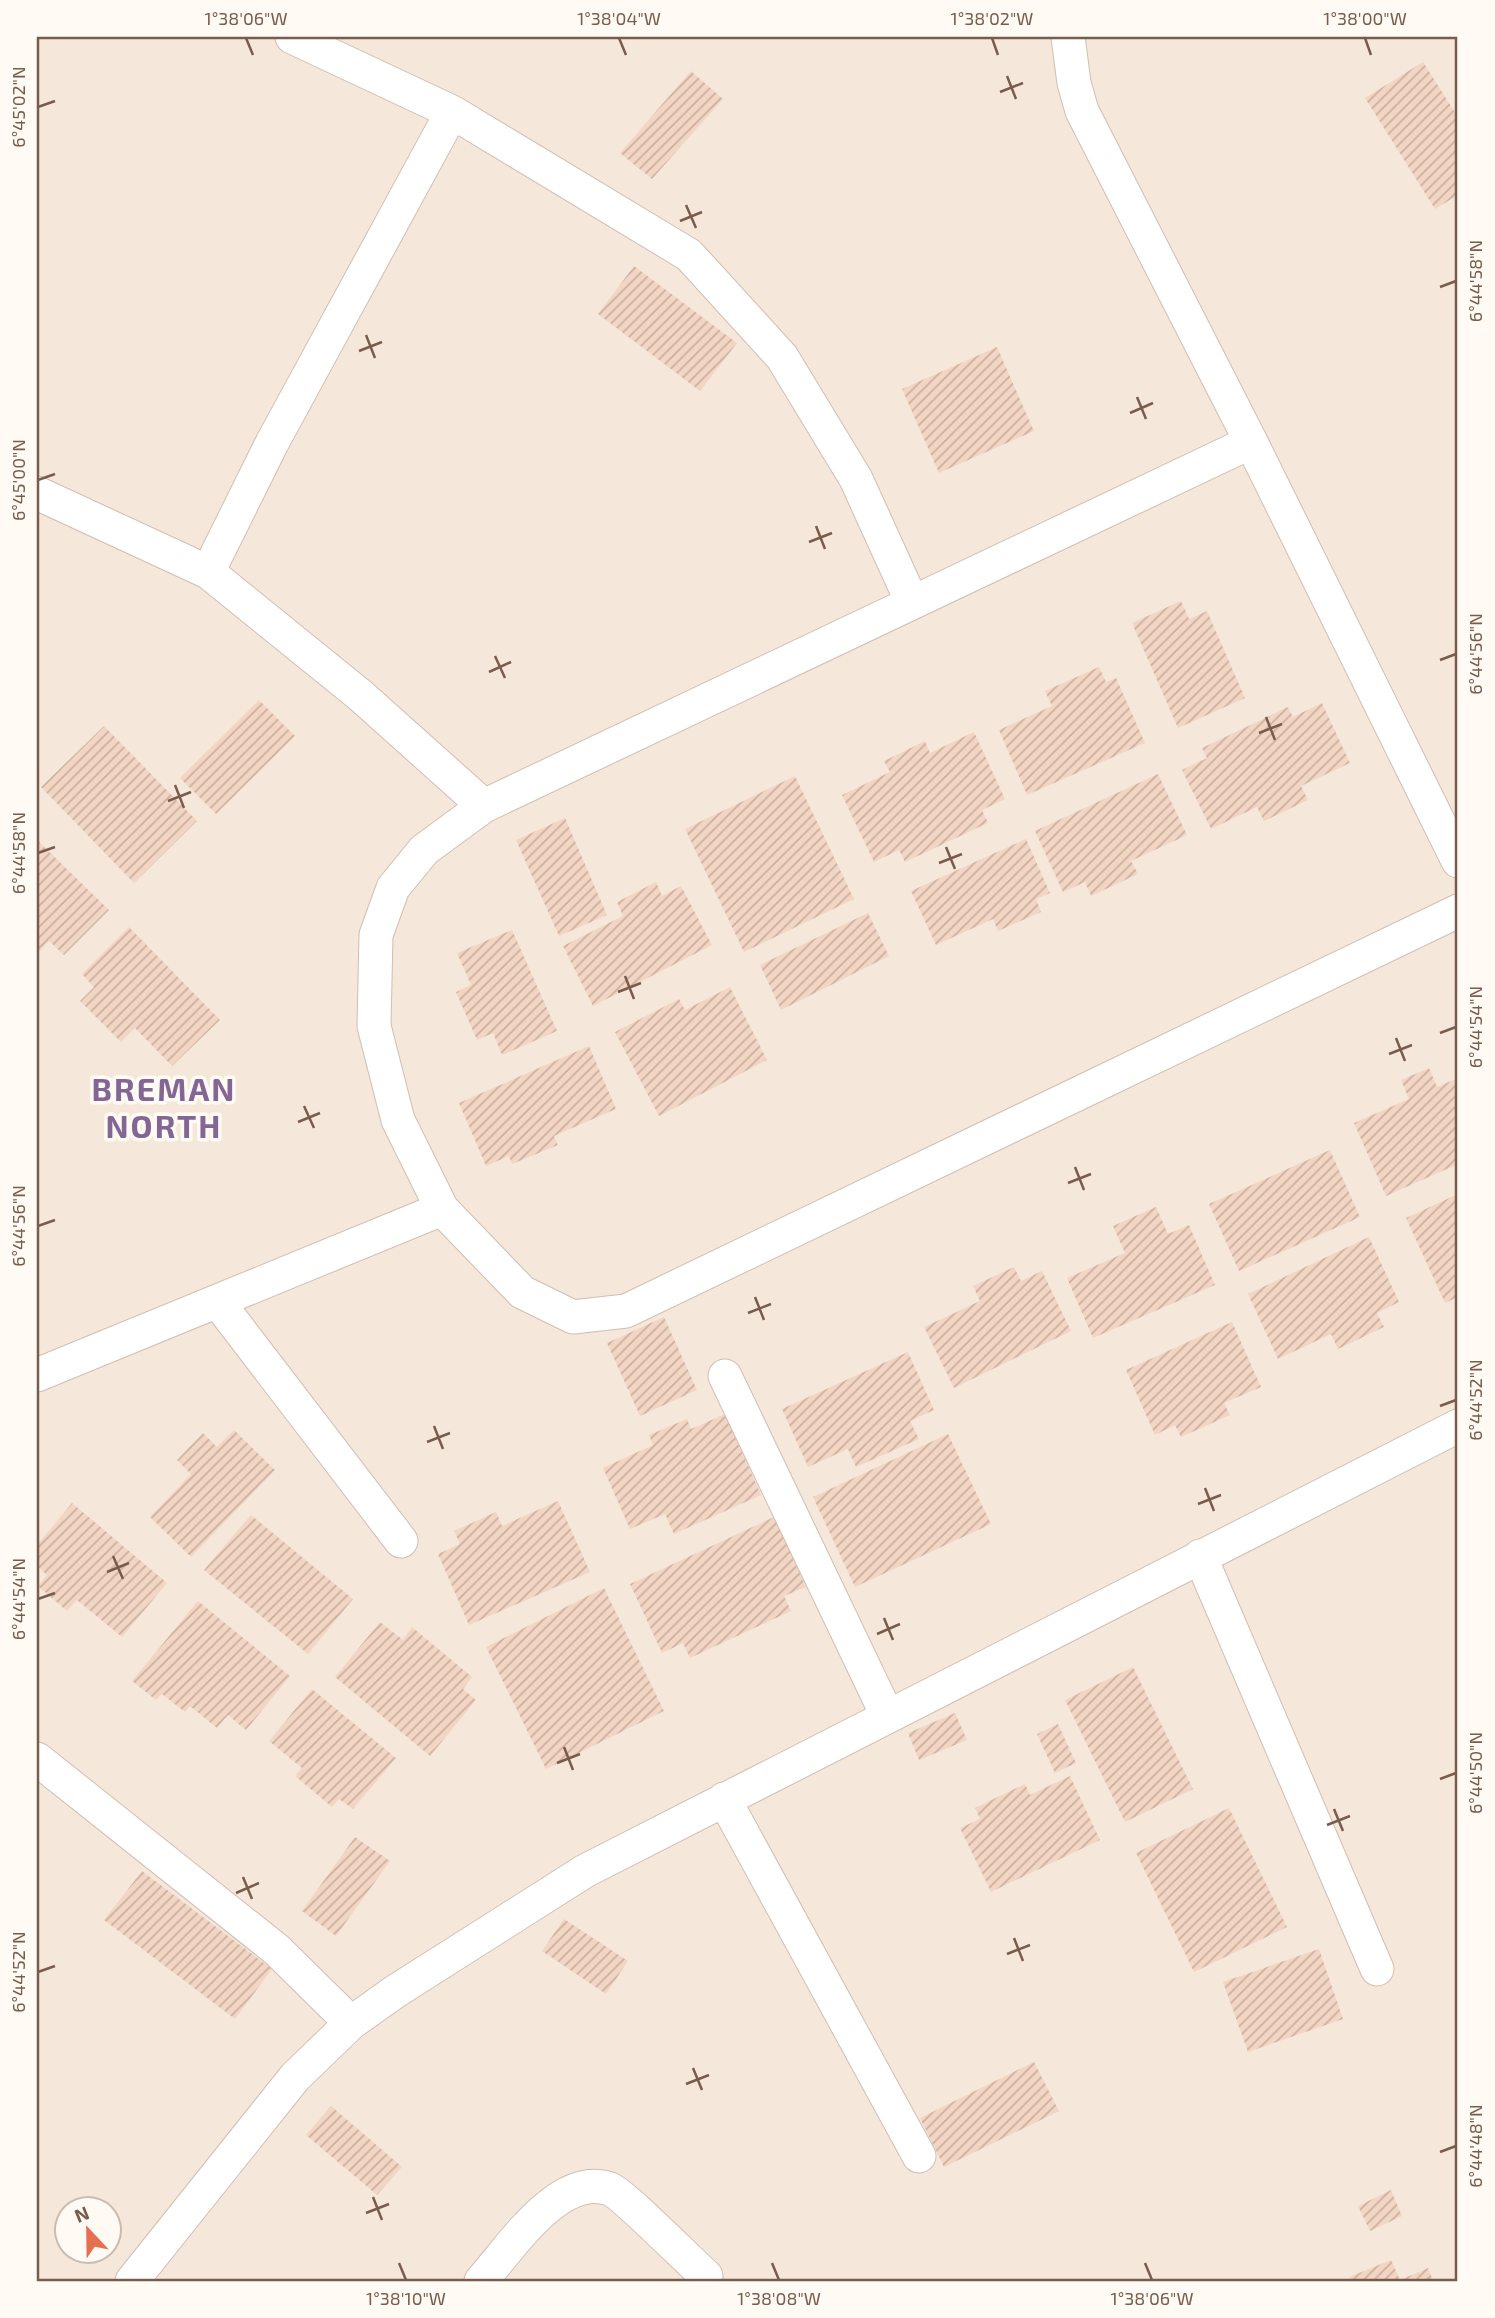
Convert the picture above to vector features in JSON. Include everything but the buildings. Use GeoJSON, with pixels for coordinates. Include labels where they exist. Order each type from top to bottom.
{"type":"FeatureCollection","features":[{"type":"Feature","properties":{"kind":"street"},"geometry":{"type":"LineString","coordinates":[[292,37],[348,48],[689,255],[782,357],[856,479],[911,600]]}},
{"type":"Feature","properties":{"kind":"street"},"geometry":{"type":"LineString","coordinates":[[1068,37],[1074,83],[1082,111],[1251,442],[1458,861]]}},
{"type":"Feature","properties":{"kind":"street"},"geometry":{"type":"LineString","coordinates":[[208,572],[272,443],[452,112]]}},
{"type":"Feature","properties":{"kind":"street"},"geometry":{"type":"LineString","coordinates":[[1251,442],[911,600],[484,806],[424,850],[393,888],[376,935],[374,1026],[398,1120],[442,1209],[522,1292],[573,1317],[626,1311],[1458,911]]}},
{"type":"Feature","properties":{"kind":"street"},"geometry":{"type":"LineString","coordinates":[[37,493],[208,572],[360,695],[484,806]]}},
{"type":"Feature","properties":{"kind":"street"},"geometry":{"type":"LineString","coordinates":[[37,1376],[442,1209]]}},
{"type":"Feature","properties":{"kind":"street"},"geometry":{"type":"LineString","coordinates":[[218,1301],[401,1541]]}},
{"type":"Feature","properties":{"kind":"street"},"geometry":{"type":"LineString","coordinates":[[725,1376],[887,1715]]}},
{"type":"Feature","properties":{"kind":"street"},"geometry":{"type":"LineString","coordinates":[[132,2281],[295,2077],[351,2023],[584,1871],[1458,1426]]}},
{"type":"Feature","properties":{"kind":"street"},"geometry":{"type":"LineString","coordinates":[[1200,1556],[1377,1969]]}},
{"type":"Feature","properties":{"kind":"street"},"geometry":{"type":"LineString","coordinates":[[37,1759],[277,1951],[351,2023]]}},
{"type":"Feature","properties":{"kind":"street"},"geometry":{"type":"LineString","coordinates":[[724,1799],[919,2156]]}},
{"type":"Feature","properties":{"kind":"street"},"geometry":{"type":"LineString","coordinates":[[481,2281],[550,2203],[578,2187],[610,2189],[706,2276]]}},
{"type":"Feature","properties":{"kind":"shaded area"},"geometry":{"type":"Polygon","coordinates":[[[37,37],[1458,37],[1458,2281],[37,2281],[37,37]]]}},
{"type":"Feature","properties":{"kind":"district","name":"BREMAN NORTH"},"geometry":{"type":"Point","coordinates":[164,1108]}}]}
